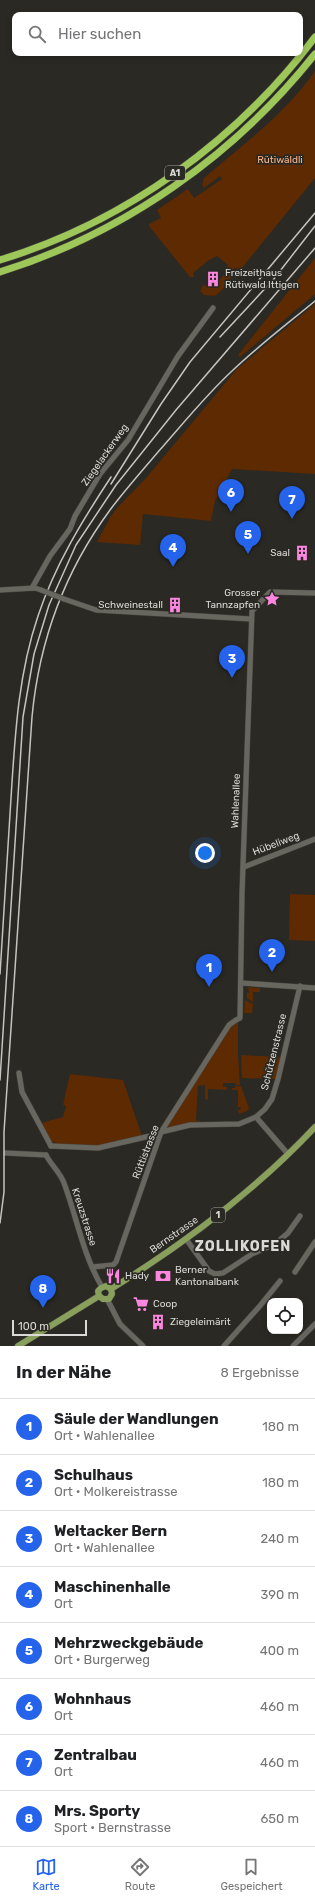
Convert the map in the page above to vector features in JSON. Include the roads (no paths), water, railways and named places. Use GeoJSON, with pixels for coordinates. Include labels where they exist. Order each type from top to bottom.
{"type":"FeatureCollection","features":[{"type":"Feature","properties":{"kind":"highway","name":"A1"},"geometry":{"type":"LineString","coordinates":[[303,51],[315,36]]}},
{"type":"Feature","properties":{"kind":"highway","name":"A1"},"geometry":{"type":"LineString","coordinates":[[0,272],[45,256],[94,234],[131,214],[176,186],[209,161],[251,125],[289,85],[315,54]]}},
{"type":"Feature","properties":{"kind":"highway","name":"A1"},"geometry":{"type":"LineString","coordinates":[[0,260],[42,245],[89,224],[137,198],[176,172],[218,139],[248,112],[281,78],[299,56]]}},
{"type":"Feature","properties":{"kind":"main road","name":"Bernstrasse"},"geometry":{"type":"LineString","coordinates":[[111,1289],[186,1239],[224,1210],[288,1154],[315,1127]]}},
{"type":"Feature","properties":{"kind":"main road"},"geometry":{"type":"LineString","coordinates":[[102,1287],[108,1287],[111,1289],[111,1295],[107,1299],[103,1299],[99,1296],[98,1291],[102,1287]]}},
{"type":"Feature","properties":{"kind":"main road"},"geometry":{"type":"LineString","coordinates":[[18,1346],[99,1296]]}},
{"type":"Feature","properties":{"kind":"street","name":"Ziegelackerweg"},"geometry":{"type":"LineString","coordinates":[[32,588],[50,556],[70,529],[75,516],[100,474],[128,440],[178,356],[214,308]]}},
{"type":"Feature","properties":{"kind":"street"},"geometry":{"type":"LineString","coordinates":[[0,590],[32,588],[96,610],[251,619],[252,610],[268,593],[279,591],[315,593]]}},
{"type":"Feature","properties":{"kind":"street","name":"Wahlenallee"},"geometry":{"type":"LineString","coordinates":[[240,1018],[251,619]]}},
{"type":"Feature","properties":{"kind":"street","name":"Hübeliweg"},"geometry":{"type":"LineString","coordinates":[[244,867],[315,839]]}},
{"type":"Feature","properties":{"kind":"street"},"geometry":{"type":"LineString","coordinates":[[241,983],[315,988]]}},
{"type":"Feature","properties":{"kind":"street","name":"Schützenstrasse"},"geometry":{"type":"LineString","coordinates":[[51,1146],[98,1148],[160,1134],[190,1125],[239,1124],[256,1117],[265,1109],[274,1094],[300,986]]}},
{"type":"Feature","properties":{"kind":"street","name":"Rüttistrasse"},"geometry":{"type":"LineString","coordinates":[[92,1267],[115,1264],[160,1134],[229,1025],[240,1018]]}},
{"type":"Feature","properties":{"kind":"street"},"geometry":{"type":"LineString","coordinates":[[6,1153],[46,1155],[51,1146],[22,1092],[19,1073]]}},
{"type":"Feature","properties":{"kind":"street"},"geometry":{"type":"LineString","coordinates":[[256,1117],[288,1154]]}},
{"type":"Feature","properties":{"kind":"street","name":"Kreuzstrasse"},"geometry":{"type":"LineString","coordinates":[[46,1155],[64,1182],[92,1267],[102,1287]]}},
{"type":"Feature","properties":{"kind":"street"},"geometry":{"type":"LineString","coordinates":[[186,1239],[209,1271],[213,1274],[220,1274],[252,1254],[279,1241],[288,1233],[300,1216]]}},
{"type":"Feature","properties":{"kind":"street"},"geometry":{"type":"LineString","coordinates":[[295,1272],[315,1242]]}},
{"type":"Feature","properties":{"kind":"street"},"geometry":{"type":"LineString","coordinates":[[224,1346],[259,1308],[280,1281]]}},
{"type":"Feature","properties":{"kind":"street"},"geometry":{"type":"LineString","coordinates":[[107,1299],[120,1324],[143,1346]]}},
{"type":"Feature","properties":{"kind":"street"},"geometry":{"type":"LineString","coordinates":[[293,1346],[315,1324]]}},
{"type":"Feature","properties":{"kind":"railway"},"geometry":{"type":"LineString","coordinates":[[111,484],[161,404],[190,362],[315,213]]}},
{"type":"Feature","properties":{"kind":"railway"},"geometry":{"type":"LineString","coordinates":[[220,337],[273,280],[315,226]]}},
{"type":"Feature","properties":{"kind":"railway"},"geometry":{"type":"LineString","coordinates":[[0,1080],[23,717],[34,654],[49,605],[76,545],[116,485],[176,410],[315,248]]}},
{"type":"Feature","properties":{"kind":"railway"},"geometry":{"type":"LineString","coordinates":[[0,1223],[4,1192],[4,1132],[32,717],[41,662],[57,608],[67,583],[94,533],[110,510],[134,481],[212,390],[262,344],[315,301]]}},
{"type":"Feature","properties":{"kind":"railway"},"geometry":{"type":"LineString","coordinates":[[0,974],[18,706],[31,638],[52,579],[70,544],[111,477]]}},
{"type":"Feature","properties":{"kind":"place","name":"Freizeithaus Rütiwald Ittigen"},"geometry":{"type":"Point","coordinates":[213,279]}},
{"type":"Feature","properties":{"kind":"place","name":"Wohnhaus"},"geometry":{"type":"Point","coordinates":[231,512]}},
{"type":"Feature","properties":{"kind":"place","name":"Zentralbau"},"geometry":{"type":"Point","coordinates":[292,519]}},
{"type":"Feature","properties":{"kind":"place","name":"Saal"},"geometry":{"type":"Point","coordinates":[302,553]}},
{"type":"Feature","properties":{"kind":"place","name":"Mehrzweckgebäude"},"geometry":{"type":"Point","coordinates":[248,554]}},
{"type":"Feature","properties":{"kind":"place","name":"Maschinenhalle"},"geometry":{"type":"Point","coordinates":[173,567]}},
{"type":"Feature","properties":{"kind":"place","name":"Grosser Tannzapfen"},"geometry":{"type":"Point","coordinates":[272,599]}},
{"type":"Feature","properties":{"kind":"place","name":"Schweinestall"},"geometry":{"type":"Point","coordinates":[175,605]}},
{"type":"Feature","properties":{"kind":"place","name":"Weltacker Bern"},"geometry":{"type":"Point","coordinates":[232,678]}},
{"type":"Feature","properties":{"kind":"place","name":"Schulhaus"},"geometry":{"type":"Point","coordinates":[272,972]}},
{"type":"Feature","properties":{"kind":"place","name":"Säule der Wandlungen"},"geometry":{"type":"Point","coordinates":[209,987]}},
{"type":"Feature","properties":{"kind":"place","name":"Hady"},"geometry":{"type":"Point","coordinates":[113,1276]}},
{"type":"Feature","properties":{"kind":"place","name":"Berner Kantonalbank"},"geometry":{"type":"Point","coordinates":[163,1276]}},
{"type":"Feature","properties":{"kind":"place","name":"Coop"},"geometry":{"type":"Point","coordinates":[141,1304]}},
{"type":"Feature","properties":{"kind":"place","name":"Mrs. Sporty"},"geometry":{"type":"Point","coordinates":[43,1308]}},
{"type":"Feature","properties":{"kind":"place","name":"Ziegeleimärit"},"geometry":{"type":"Point","coordinates":[158,1322]}},
{"type":"Feature","properties":{"kind":"district","name":"ZOLLIKOFEN"},"geometry":{"type":"Point","coordinates":[243,1246]}},
{"type":"Feature","properties":{"kind":"park label","name":"Rütiwäldli"},"geometry":{"type":"Point","coordinates":[280,160]}}]}
